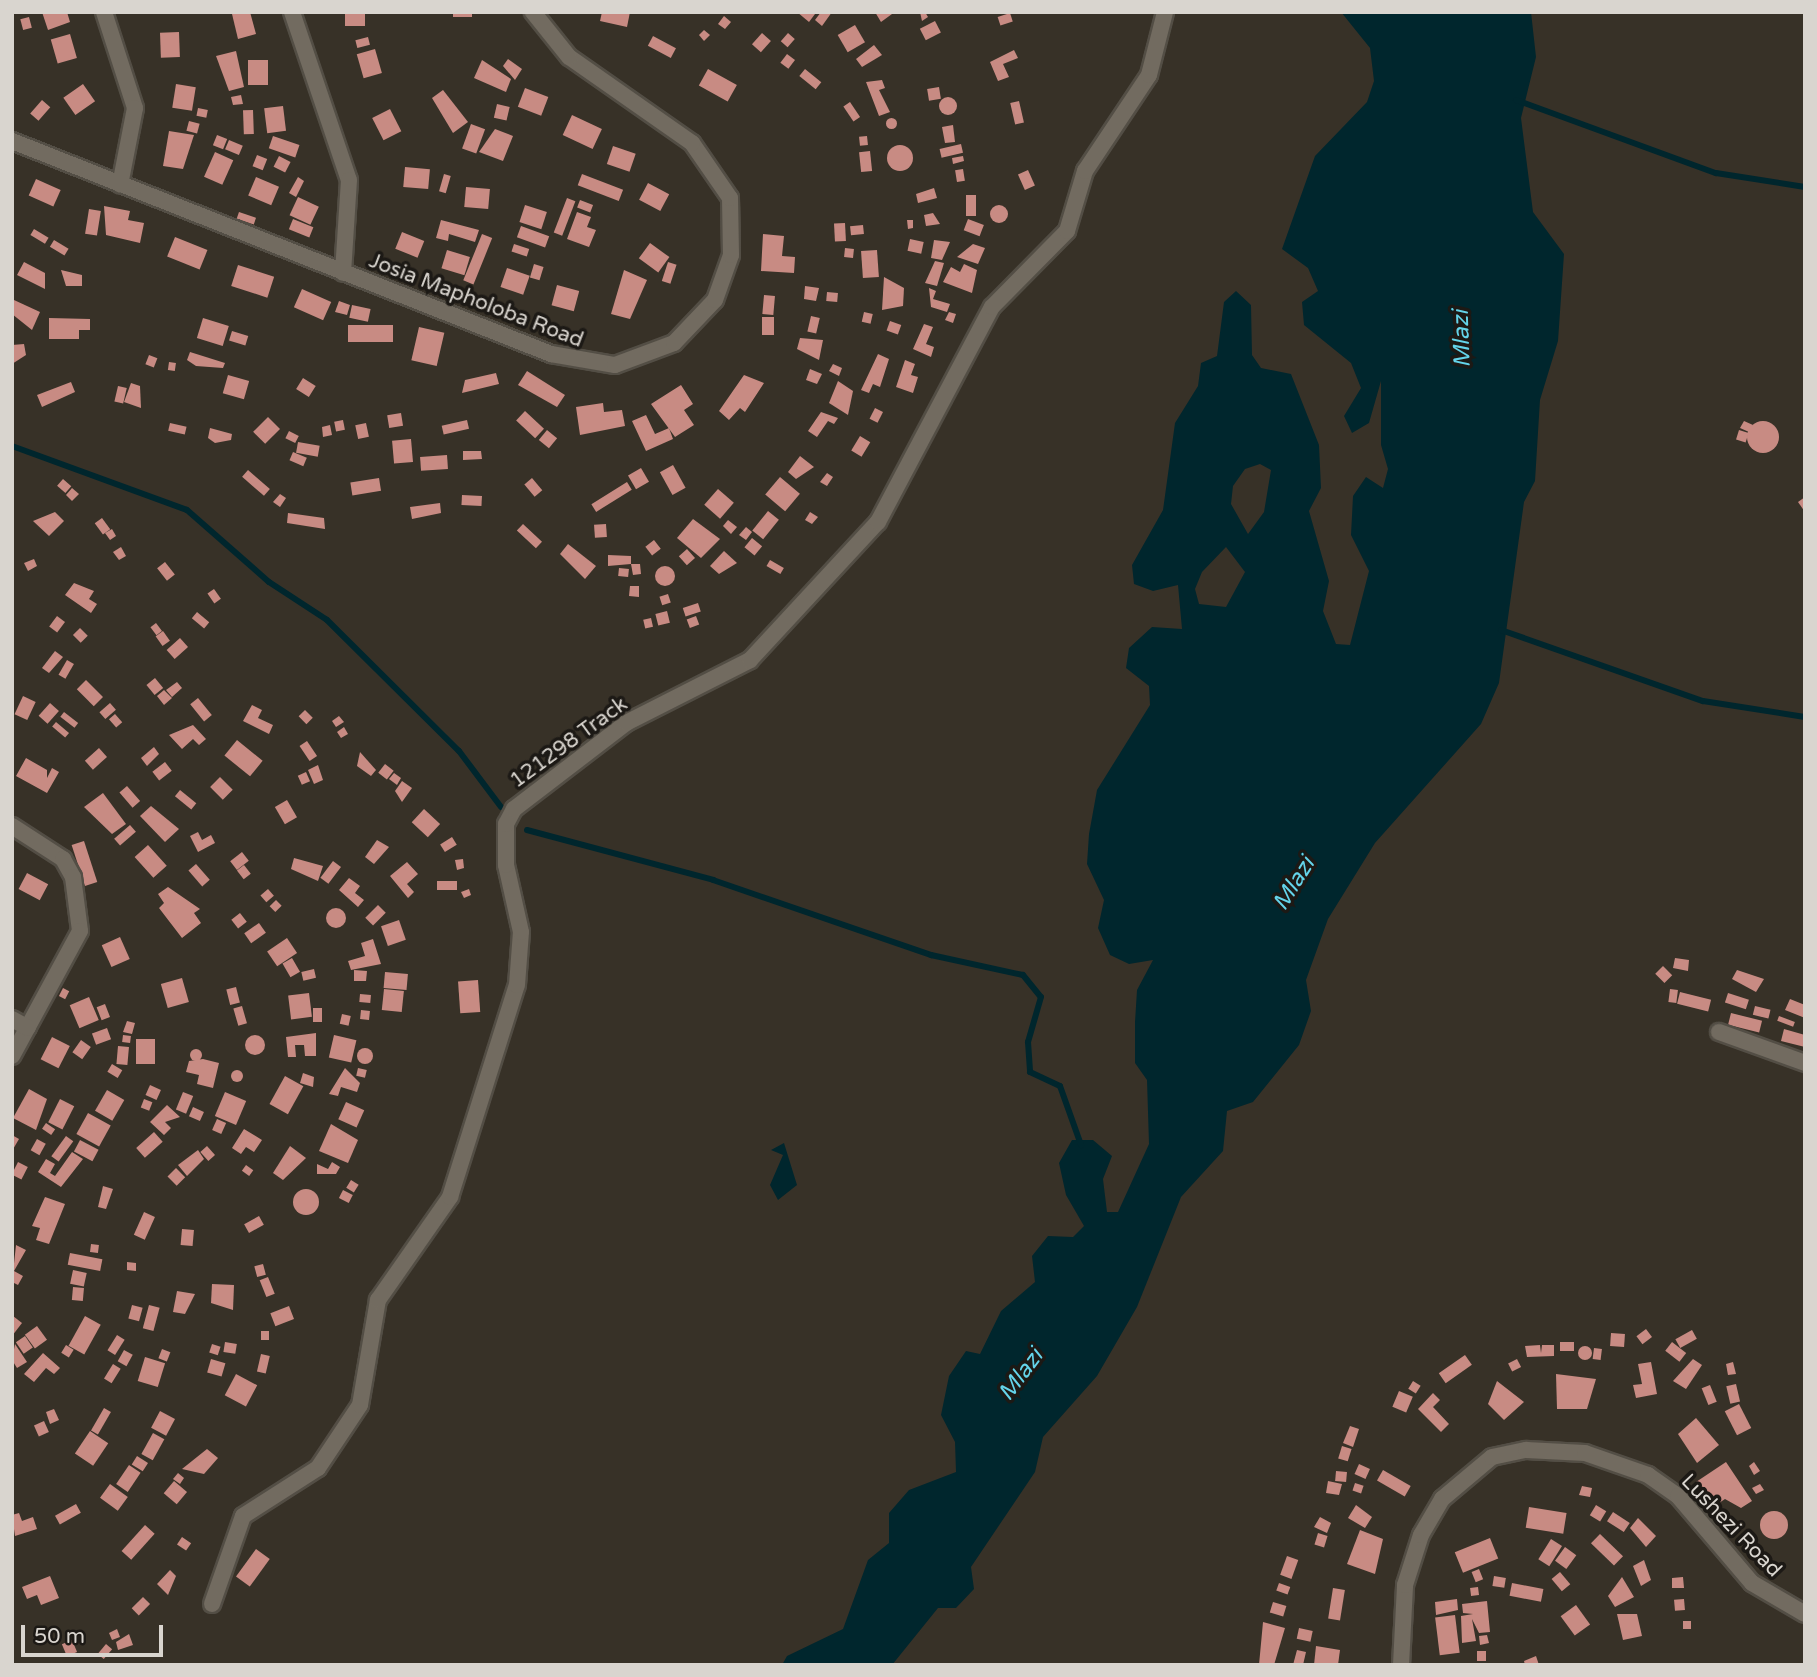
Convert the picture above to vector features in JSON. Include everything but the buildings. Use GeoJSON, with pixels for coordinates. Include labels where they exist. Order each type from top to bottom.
{"type":"FeatureCollection","features":[{"type":"Feature","properties":{"kind":"street"},"geometry":{"type":"LineString","coordinates":[[104,12],[135,108],[120,185]]}},
{"type":"Feature","properties":{"kind":"street"},"geometry":{"type":"LineString","coordinates":[[292,12],[349,180],[343,273]]}},
{"type":"Feature","properties":{"kind":"street","name":"Josia Mapholoba Road"},"geometry":{"type":"LineString","coordinates":[[12,141],[551,354],[603,367],[674,343],[715,300],[734,230],[725,185],[692,143],[569,57],[533,12]]}},
{"type":"Feature","properties":{"kind":"street","name":"121298 Track"},"geometry":{"type":"LineString","coordinates":[[212,1604],[243,1516],[318,1468],[360,1405],[378,1300],[450,1197],[517,985],[521,932],[506,865],[506,824],[514,809],[626,723],[750,660],[878,522],[992,307],[1067,231],[1086,171],[1149,75],[1165,12]]}},
{"type":"Feature","properties":{"kind":"street"},"geometry":{"type":"LineString","coordinates":[[12,827],[63,859],[79,903],[80,931],[12,1056]]}},
{"type":"Feature","properties":{"kind":"street"},"geometry":{"type":"LineString","coordinates":[[12,1018],[28,1028]]}},
{"type":"Feature","properties":{"kind":"street"},"geometry":{"type":"LineString","coordinates":[[1718,1032],[1805,1063]]}},
{"type":"Feature","properties":{"kind":"street","name":"Lushezi Road"},"geometry":{"type":"LineString","coordinates":[[1401,1665],[1405,1585],[1432,1517],[1465,1474],[1492,1457],[1526,1450],[1585,1453],[1648,1475],[1678,1496],[1752,1583],[1805,1614]]}},
{"type":"Feature","properties":{"kind":"water","name":"Mlazi"},"geometry":{"type":"Polygon","coordinates":[[[1341,12],[1531,12],[1536,57],[1521,118],[1533,212],[1564,254],[1558,341],[1540,400],[1535,481],[1524,502],[1499,683],[1481,724],[1375,843],[1328,919],[1306,980],[1311,1011],[1299,1045],[1253,1102],[1227,1111],[1223,1151],[1181,1197],[1137,1307],[1097,1376],[1043,1437],[1035,1472],[971,1567],[974,1589],[956,1608],[938,1608],[892,1665],[782,1665],[787,1656],[843,1629],[868,1560],[889,1543],[889,1513],[909,1490],[956,1472],[955,1442],[941,1415],[949,1376],[966,1351],[980,1354],[1001,1311],[1035,1282],[1032,1256],[1048,1236],[1073,1237],[1084,1226],[1066,1195],[1059,1163],[1072,1140],[1093,1140],[1112,1156],[1103,1179],[1107,1212],[1118,1212],[1149,1144],[1147,1080],[1135,1063],[1135,1022],[1137,990],[1153,960],[1129,964],[1110,955],[1098,928],[1104,900],[1087,864],[1089,834],[1097,790],[1150,705],[1149,686],[1126,668],[1129,648],[1152,627],[1182,629],[1178,585],[1153,591],[1134,584],[1132,565],[1163,510],[1175,423],[1198,386],[1201,363],[1217,356],[1224,302],[1236,291],[1251,305],[1252,355],[1261,368],[1291,374],[1319,445],[1321,488],[1309,511],[1329,581],[1323,611],[1336,644],[1350,645],[1369,571],[1351,535],[1353,496],[1366,477],[1383,488],[1388,469],[1381,445],[1381,381],[1369,423],[1352,433],[1344,416],[1361,388],[1351,363],[1304,325],[1302,302],[1318,291],[1308,268],[1282,249],[1315,156],[1367,102],[1374,81],[1370,48],[1341,12]],[[1260,464],[1245,469],[1233,486],[1231,504],[1248,534],[1264,512],[1271,470],[1260,464]],[[1226,547],[1202,572],[1195,589],[1199,604],[1226,607],[1245,572],[1226,547]]]}},
{"type":"Feature","properties":{"kind":"water"},"geometry":{"type":"Polygon","coordinates":[[[784,1143],[797,1185],[778,1200],[770,1185],[783,1155],[771,1150],[784,1143]]]}},
{"type":"Feature","properties":{"kind":"waterway"},"geometry":{"type":"LineString","coordinates":[[1516,100],[1716,173],[1805,187]]}},
{"type":"Feature","properties":{"kind":"waterway"},"geometry":{"type":"LineString","coordinates":[[12,446],[187,510],[269,582],[327,620],[459,751],[501,807]]}},
{"type":"Feature","properties":{"kind":"waterway"},"geometry":{"type":"LineString","coordinates":[[1501,630],[1703,701],[1805,717]]}},
{"type":"Feature","properties":{"kind":"waterway"},"geometry":{"type":"LineString","coordinates":[[527,830],[713,880],[931,955],[1023,975],[1041,997],[1028,1042],[1030,1072],[1060,1086],[1081,1145]]}}]}
